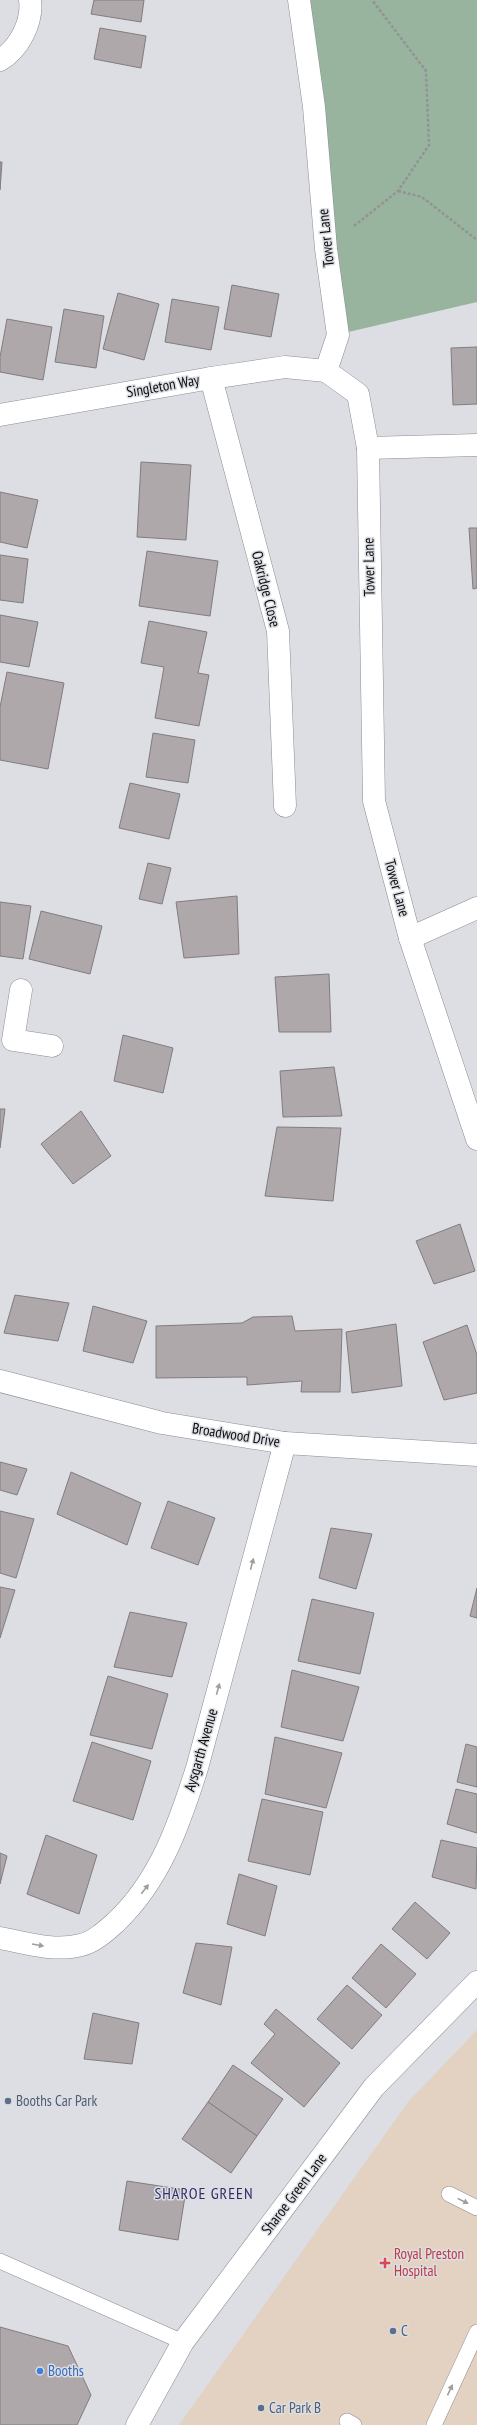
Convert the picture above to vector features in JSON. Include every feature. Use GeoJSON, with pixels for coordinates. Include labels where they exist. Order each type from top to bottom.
{"type":"FeatureCollection","features":[{"type":"Feature","properties":{"kind":"street"},"geometry":{"type":"LineString","coordinates":[[0,60],[19,41],[28,23],[30,0]]}},
{"type":"Feature","properties":{"kind":"street","name":"Tower Lane"},"geometry":{"type":"LineString","coordinates":[[299,0],[314,107],[326,249],[338,335],[326,371],[358,394],[368,448],[374,801],[410,938],[477,1139]]}},
{"type":"Feature","properties":{"kind":"street","name":"Singleton Way"},"geometry":{"type":"LineString","coordinates":[[0,414],[211,378],[285,368],[326,371]]}},
{"type":"Feature","properties":{"kind":"street","name":"Oakridge Close"},"geometry":{"type":"LineString","coordinates":[[211,378],[278,631],[286,806]]}},
{"type":"Feature","properties":{"kind":"street"},"geometry":{"type":"LineString","coordinates":[[368,448],[477,445]]}},
{"type":"Feature","properties":{"kind":"street"},"geometry":{"type":"LineString","coordinates":[[410,938],[477,908]]}},
{"type":"Feature","properties":{"kind":"street"},"geometry":{"type":"LineString","coordinates":[[21,990],[7,1039],[52,1046]]}},
{"type":"Feature","properties":{"kind":"street","name":"Broadwood Drive"},"geometry":{"type":"LineString","coordinates":[[0,1381],[162,1423],[286,1443],[477,1455]]}},
{"type":"Feature","properties":{"kind":"street","name":"Aysgarth Avenue"},"geometry":{"type":"LineString","coordinates":[[0,1938],[59,1949],[82,1945],[104,1934],[125,1913],[148,1884],[167,1851],[183,1813],[197,1768],[286,1443]]}},
{"type":"Feature","properties":{"kind":"street","name":"Sharoe Green Lane"},"geometry":{"type":"LineString","coordinates":[[136,2425],[183,2342],[374,2087],[477,1982]]}},
{"type":"Feature","properties":{"kind":"lane"},"geometry":{"type":"LineString","coordinates":[[449,2194],[477,2208]]}},
{"type":"Feature","properties":{"kind":"lane"},"geometry":{"type":"LineString","coordinates":[[0,2261],[19,2272],[183,2342]]}},
{"type":"Feature","properties":{"kind":"lane"},"geometry":{"type":"LineString","coordinates":[[434,2425],[477,2332]]}},
{"type":"Feature","properties":{"kind":"path"},"geometry":{"type":"LineString","coordinates":[[326,249],[398,191],[429,146],[426,71],[372,0]]}},
{"type":"Feature","properties":{"kind":"path"},"geometry":{"type":"LineString","coordinates":[[398,191],[422,197],[477,240]]}},
{"type":"Feature","properties":{"kind":"shaded area","name":"Royal Preston Hospital"},"geometry":{"type":"Polygon","coordinates":[[[477,2030],[477,2425],[179,2425],[408,2102],[477,2030]]]}},
{"type":"Feature","properties":{"kind":"green space"},"geometry":{"type":"Polygon","coordinates":[[[308,0],[477,0],[477,302],[344,333],[308,0]]]}},
{"type":"Feature","properties":{"kind":"building"},"geometry":{"type":"Polygon","coordinates":[[[94,0],[144,0],[141,22],[91,14],[94,0]]]}},
{"type":"Feature","properties":{"kind":"building"},"geometry":{"type":"Polygon","coordinates":[[[100,28],[146,36],[141,68],[94,59],[100,28]]]}},
{"type":"Feature","properties":{"kind":"building"},"geometry":{"type":"Polygon","coordinates":[[[0,162],[2,162],[0,190],[0,162]]]}},
{"type":"Feature","properties":{"kind":"building"},"geometry":{"type":"Polygon","coordinates":[[[232,285],[279,294],[271,337],[224,329],[232,285]]]}},
{"type":"Feature","properties":{"kind":"building"},"geometry":{"type":"Polygon","coordinates":[[[118,293],[159,304],[144,360],[103,349],[118,293]]]}},
{"type":"Feature","properties":{"kind":"building"},"geometry":{"type":"Polygon","coordinates":[[[172,299],[219,307],[211,350],[165,342],[172,299]]]}},
{"type":"Feature","properties":{"kind":"building"},"geometry":{"type":"Polygon","coordinates":[[[64,309],[104,316],[96,368],[55,362],[64,309]]]}},
{"type":"Feature","properties":{"kind":"building"},"geometry":{"type":"Polygon","coordinates":[[[7,319],[52,327],[43,380],[0,372],[0,357],[7,319]]]}},
{"type":"Feature","properties":{"kind":"building"},"geometry":{"type":"Polygon","coordinates":[[[477,347],[477,404],[453,405],[451,348],[477,347]]]}},
{"type":"Feature","properties":{"kind":"building"},"geometry":{"type":"Polygon","coordinates":[[[141,462],[191,465],[186,540],[137,537],[141,462]]]}},
{"type":"Feature","properties":{"kind":"building"},"geometry":{"type":"Polygon","coordinates":[[[0,492],[38,500],[27,548],[0,542],[0,492]]]}},
{"type":"Feature","properties":{"kind":"building"},"geometry":{"type":"Polygon","coordinates":[[[469,528],[477,528],[477,588],[473,589],[469,528]]]}},
{"type":"Feature","properties":{"kind":"building"},"geometry":{"type":"Polygon","coordinates":[[[147,551],[218,561],[210,616],[139,606],[147,551]]]}},
{"type":"Feature","properties":{"kind":"building"},"geometry":{"type":"Polygon","coordinates":[[[0,555],[28,559],[23,603],[0,600],[0,555]]]}},
{"type":"Feature","properties":{"kind":"building"},"geometry":{"type":"Polygon","coordinates":[[[0,615],[38,622],[29,667],[0,662],[0,615]]]}},
{"type":"Feature","properties":{"kind":"building"},"geometry":{"type":"Polygon","coordinates":[[[149,621],[207,632],[198,673],[209,675],[199,726],[155,718],[164,667],[141,663],[149,621]]]}},
{"type":"Feature","properties":{"kind":"building"},"geometry":{"type":"Polygon","coordinates":[[[7,672],[64,683],[48,769],[0,760],[0,707],[7,672]]]}},
{"type":"Feature","properties":{"kind":"building"},"geometry":{"type":"Polygon","coordinates":[[[153,733],[195,740],[188,783],[146,777],[153,733]]]}},
{"type":"Feature","properties":{"kind":"building"},"geometry":{"type":"Polygon","coordinates":[[[130,783],[180,794],[169,839],[119,828],[130,783]]]}},
{"type":"Feature","properties":{"kind":"building"},"geometry":{"type":"Polygon","coordinates":[[[148,863],[171,868],[162,904],[139,899],[148,863]]]}},
{"type":"Feature","properties":{"kind":"building"},"geometry":{"type":"Polygon","coordinates":[[[237,896],[239,954],[184,958],[176,902],[237,896]]]}},
{"type":"Feature","properties":{"kind":"building"},"geometry":{"type":"Polygon","coordinates":[[[0,902],[31,906],[23,959],[0,956],[0,902]]]}},
{"type":"Feature","properties":{"kind":"building"},"geometry":{"type":"Polygon","coordinates":[[[41,911],[102,926],[90,974],[29,959],[41,911]]]}},
{"type":"Feature","properties":{"kind":"building"},"geometry":{"type":"Polygon","coordinates":[[[329,974],[331,1032],[279,1032],[275,977],[329,974]]]}},
{"type":"Feature","properties":{"kind":"building"},"geometry":{"type":"Polygon","coordinates":[[[123,1035],[173,1048],[163,1093],[114,1081],[123,1035]]]}},
{"type":"Feature","properties":{"kind":"building"},"geometry":{"type":"Polygon","coordinates":[[[334,1067],[342,1116],[283,1117],[280,1071],[334,1067]]]}},
{"type":"Feature","properties":{"kind":"building"},"geometry":{"type":"Polygon","coordinates":[[[0,1109],[5,1109],[0,1148],[0,1109]]]}},
{"type":"Feature","properties":{"kind":"building"},"geometry":{"type":"Polygon","coordinates":[[[81,1111],[111,1156],[73,1184],[41,1144],[81,1111]]]}},
{"type":"Feature","properties":{"kind":"building"},"geometry":{"type":"Polygon","coordinates":[[[277,1127],[341,1128],[333,1201],[265,1196],[277,1127]]]}},
{"type":"Feature","properties":{"kind":"building"},"geometry":{"type":"Polygon","coordinates":[[[460,1224],[475,1271],[434,1284],[416,1241],[460,1224]]]}},
{"type":"Feature","properties":{"kind":"building"},"geometry":{"type":"Polygon","coordinates":[[[15,1295],[69,1303],[58,1341],[4,1333],[15,1295]]]}},
{"type":"Feature","properties":{"kind":"building"},"geometry":{"type":"Polygon","coordinates":[[[93,1306],[147,1321],[133,1363],[83,1351],[93,1306]]]}},
{"type":"Feature","properties":{"kind":"building"},"geometry":{"type":"Polygon","coordinates":[[[292,1316],[295,1331],[342,1329],[340,1392],[301,1392],[302,1381],[247,1385],[247,1377],[156,1378],[156,1326],[242,1323],[253,1317],[292,1316]]]}},
{"type":"Feature","properties":{"kind":"building"},"geometry":{"type":"Polygon","coordinates":[[[396,1324],[402,1386],[352,1393],[346,1332],[396,1324]]]}},
{"type":"Feature","properties":{"kind":"building"},"geometry":{"type":"Polygon","coordinates":[[[467,1325],[477,1355],[477,1393],[444,1400],[423,1342],[467,1325]]]}},
{"type":"Feature","properties":{"kind":"building"},"geometry":{"type":"Polygon","coordinates":[[[0,1462],[27,1469],[17,1495],[0,1490],[0,1462]]]}},
{"type":"Feature","properties":{"kind":"building"},"geometry":{"type":"Polygon","coordinates":[[[71,1472],[141,1503],[127,1545],[57,1514],[71,1472]]]}},
{"type":"Feature","properties":{"kind":"building"},"geometry":{"type":"Polygon","coordinates":[[[168,1501],[215,1518],[198,1565],[151,1548],[168,1501]]]}},
{"type":"Feature","properties":{"kind":"building"},"geometry":{"type":"Polygon","coordinates":[[[0,1511],[34,1519],[16,1578],[0,1573],[0,1511]]]}},
{"type":"Feature","properties":{"kind":"building"},"geometry":{"type":"Polygon","coordinates":[[[331,1528],[372,1534],[356,1589],[319,1578],[331,1528]]]}},
{"type":"Feature","properties":{"kind":"building"},"geometry":{"type":"Polygon","coordinates":[[[0,1587],[15,1590],[0,1638],[0,1587]]]}},
{"type":"Feature","properties":{"kind":"building"},"geometry":{"type":"Polygon","coordinates":[[[477,1588],[477,1618],[470,1616],[477,1588]]]}},
{"type":"Feature","properties":{"kind":"building"},"geometry":{"type":"Polygon","coordinates":[[[312,1599],[374,1613],[360,1674],[298,1661],[312,1599]]]}},
{"type":"Feature","properties":{"kind":"building"},"geometry":{"type":"Polygon","coordinates":[[[130,1612],[187,1623],[172,1677],[114,1667],[130,1612]]]}},
{"type":"Feature","properties":{"kind":"building"},"geometry":{"type":"Polygon","coordinates":[[[292,1670],[359,1687],[343,1741],[281,1727],[292,1670]]]}},
{"type":"Feature","properties":{"kind":"building"},"geometry":{"type":"Polygon","coordinates":[[[108,1676],[168,1694],[152,1749],[90,1735],[108,1676]]]}},
{"type":"Feature","properties":{"kind":"building"},"geometry":{"type":"Polygon","coordinates":[[[275,1737],[342,1753],[326,1808],[265,1794],[275,1737]]]}},
{"type":"Feature","properties":{"kind":"building"},"geometry":{"type":"Polygon","coordinates":[[[92,1742],[151,1761],[133,1820],[73,1801],[92,1742]]]}},
{"type":"Feature","properties":{"kind":"building"},"geometry":{"type":"Polygon","coordinates":[[[466,1744],[477,1747],[477,1787],[457,1782],[466,1744]]]}},
{"type":"Feature","properties":{"kind":"building"},"geometry":{"type":"Polygon","coordinates":[[[456,1789],[477,1794],[477,1833],[447,1824],[456,1789]]]}},
{"type":"Feature","properties":{"kind":"building"},"geometry":{"type":"Polygon","coordinates":[[[262,1799],[323,1812],[310,1875],[248,1861],[262,1799]]]}},
{"type":"Feature","properties":{"kind":"building"},"geometry":{"type":"Polygon","coordinates":[[[46,1835],[97,1855],[79,1914],[27,1894],[46,1835]]]}},
{"type":"Feature","properties":{"kind":"building"},"geometry":{"type":"Polygon","coordinates":[[[441,1840],[477,1848],[476,1889],[432,1877],[441,1840]]]}},
{"type":"Feature","properties":{"kind":"building"},"geometry":{"type":"Polygon","coordinates":[[[0,1853],[7,1856],[0,1884],[0,1853]]]}},
{"type":"Feature","properties":{"kind":"building"},"geometry":{"type":"Polygon","coordinates":[[[239,1874],[277,1886],[265,1936],[227,1924],[239,1874]]]}},
{"type":"Feature","properties":{"kind":"building"},"geometry":{"type":"Polygon","coordinates":[[[415,1902],[450,1933],[427,1959],[392,1929],[415,1902]]]}},
{"type":"Feature","properties":{"kind":"building"},"geometry":{"type":"Polygon","coordinates":[[[196,1943],[232,1947],[221,2005],[183,1993],[196,1943]]]}},
{"type":"Feature","properties":{"kind":"building"},"geometry":{"type":"Polygon","coordinates":[[[381,1944],[416,1974],[386,2008],[352,1978],[381,1944]]]}},
{"type":"Feature","properties":{"kind":"building"},"geometry":{"type":"Polygon","coordinates":[[[347,1985],[382,2015],[352,2049],[317,2019],[347,1985]]]}},
{"type":"Feature","properties":{"kind":"building"},"geometry":{"type":"Polygon","coordinates":[[[276,2009],[340,2063],[304,2107],[251,2063],[275,2034],[264,2024],[276,2009]]]}},
{"type":"Feature","properties":{"kind":"building"},"geometry":{"type":"Polygon","coordinates":[[[93,2013],[139,2023],[132,2064],[84,2059],[93,2013]]]}},
{"type":"Feature","properties":{"kind":"building"},"geometry":{"type":"Polygon","coordinates":[[[233,2065],[283,2099],[257,2136],[208,2102],[233,2065]]]}},
{"type":"Feature","properties":{"kind":"building"},"geometry":{"type":"Polygon","coordinates":[[[208,2102],[257,2136],[231,2173],[182,2139],[208,2102]]]}},
{"type":"Feature","properties":{"kind":"building"},"geometry":{"type":"Polygon","coordinates":[[[127,2181],[186,2190],[178,2240],[119,2230],[127,2181]]]}},
{"type":"Feature","properties":{"kind":"building","name":"Booths"},"geometry":{"type":"Polygon","coordinates":[[[0,2327],[68,2346],[91,2395],[77,2425],[0,2425],[0,2327]]]}},
{"type":"Feature","properties":{"kind":"place","name":"Booths Car Park"},"geometry":{"type":"Point","coordinates":[8,2101]}},
{"type":"Feature","properties":{"kind":"place","name":"Royal Preston Hospital"},"geometry":{"type":"Point","coordinates":[385,2263]}},
{"type":"Feature","properties":{"kind":"place","name":"C"},"geometry":{"type":"Point","coordinates":[393,2331]}},
{"type":"Feature","properties":{"kind":"place","name":"Booths"},"geometry":{"type":"Point","coordinates":[40,2371]}},
{"type":"Feature","properties":{"kind":"place","name":"Car Park B"},"geometry":{"type":"Point","coordinates":[261,2408]}},
{"type":"Feature","properties":{"kind":"district","name":"SHAROE GREEN"},"geometry":{"type":"Point","coordinates":[204,2193]}}]}
